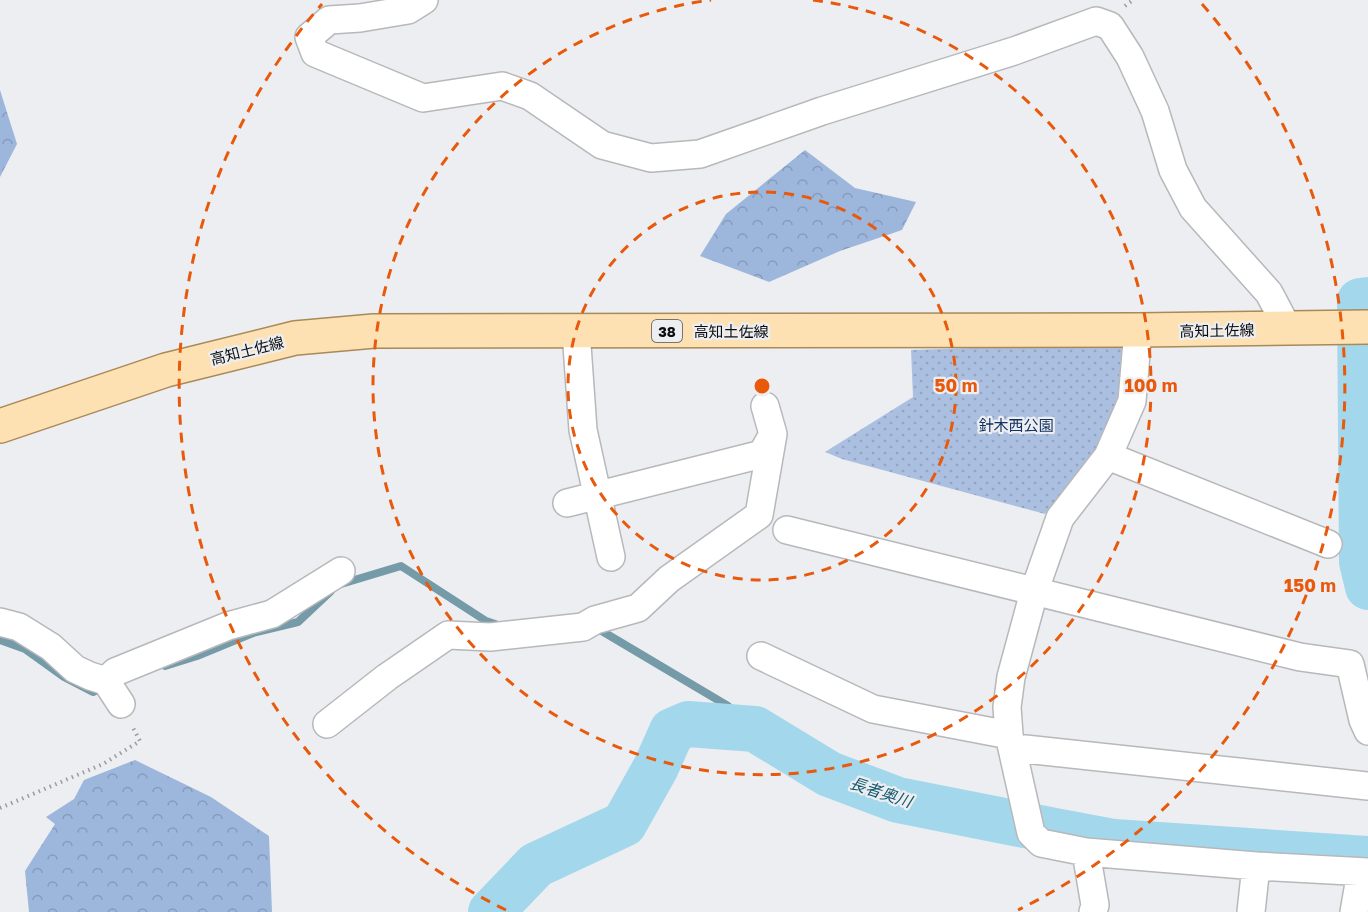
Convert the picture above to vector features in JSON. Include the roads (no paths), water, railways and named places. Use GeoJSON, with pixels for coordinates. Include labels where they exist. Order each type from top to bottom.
{"type":"FeatureCollection","features":[{"type":"Feature","properties":{"kind":"main road","name":"高知土佐線"},"geometry":{"type":"LineString","coordinates":[[0,426],[166,370],[295,338],[374,332],[1358,328]]}},
{"type":"Feature","properties":{"kind":"street"},"geometry":{"type":"LineString","coordinates":[[424,0],[408,10],[360,18],[329,20],[309,37],[315,53],[423,98],[502,86],[530,96],[602,145],[651,158],[700,154],[822,111],[1014,51],[1096,21],[1110,26],[1130,57],[1155,111],[1173,170],[1193,208],[1269,293],[1288,329]]}},
{"type":"Feature","properties":{"kind":"street"},"geometry":{"type":"LineString","coordinates":[[1138,330],[1132,400],[1108,456],[1060,518],[1034,592],[1011,677],[1008,707],[1011,743],[1029,826],[1041,843],[1086,852],[1364,872],[1354,912]]}},
{"type":"Feature","properties":{"kind":"street"},"geometry":{"type":"LineString","coordinates":[[576,331],[583,430],[611,557]]}},
{"type":"Feature","properties":{"kind":"street"},"geometry":{"type":"LineString","coordinates":[[327,724],[387,677],[448,635],[490,637],[589,624],[638,608],[669,579],[759,515],[773,434],[765,406]]}},
{"type":"Feature","properties":{"kind":"street"},"geometry":{"type":"LineString","coordinates":[[567,503],[762,454],[773,434]]}},
{"type":"Feature","properties":{"kind":"street"},"geometry":{"type":"LineString","coordinates":[[1108,456],[1328,544]]}},
{"type":"Feature","properties":{"kind":"street"},"geometry":{"type":"LineString","coordinates":[[787,530],[1300,657],[1350,664],[1363,720],[1368,731]]}},
{"type":"Feature","properties":{"kind":"street"},"geometry":{"type":"LineString","coordinates":[[106,681],[116,672],[228,626],[272,614],[341,571]]}},
{"type":"Feature","properties":{"kind":"street"},"geometry":{"type":"LineString","coordinates":[[0,622],[19,627],[43,642],[75,669],[106,681],[121,704]]}},
{"type":"Feature","properties":{"kind":"street"},"geometry":{"type":"LineString","coordinates":[[761,656],[873,709],[1011,743],[1025,749],[1368,786]]}},
{"type":"Feature","properties":{"kind":"street"},"geometry":{"type":"LineString","coordinates":[[1086,852],[1095,905],[1093,912]]}},
{"type":"Feature","properties":{"kind":"street"},"geometry":{"type":"LineString","coordinates":[[1251,912],[1256,866]]}},
{"type":"Feature","properties":{"kind":"waterway"},"geometry":{"type":"LineString","coordinates":[[1368,300],[1360,301],[1362,562],[1368,587]]}},
{"type":"Feature","properties":{"kind":"waterway"},"geometry":{"type":"LineString","coordinates":[[341,584],[401,566],[486,621],[501,626]]}},
{"type":"Feature","properties":{"kind":"waterway"},"geometry":{"type":"LineString","coordinates":[[165,666],[197,656],[253,633],[298,622],[331,591]]}},
{"type":"Feature","properties":{"kind":"waterway"},"geometry":{"type":"LineString","coordinates":[[595,627],[728,706],[755,729]]}},
{"type":"Feature","properties":{"kind":"waterway"},"geometry":{"type":"LineString","coordinates":[[0,640],[25,649],[64,677],[93,692],[103,688]]}},
{"type":"Feature","properties":{"kind":"waterway","name":"長者奥川"},"geometry":{"type":"LineString","coordinates":[[491,912],[536,865],[624,824],[656,767],[672,731],[688,724],[755,729],[829,774],[898,800],[1114,842],[1368,859]]}},
{"type":"Feature","properties":{"kind":"park label","name":"針木西公園"},"geometry":{"type":"Point","coordinates":[1016,425]}}]}
